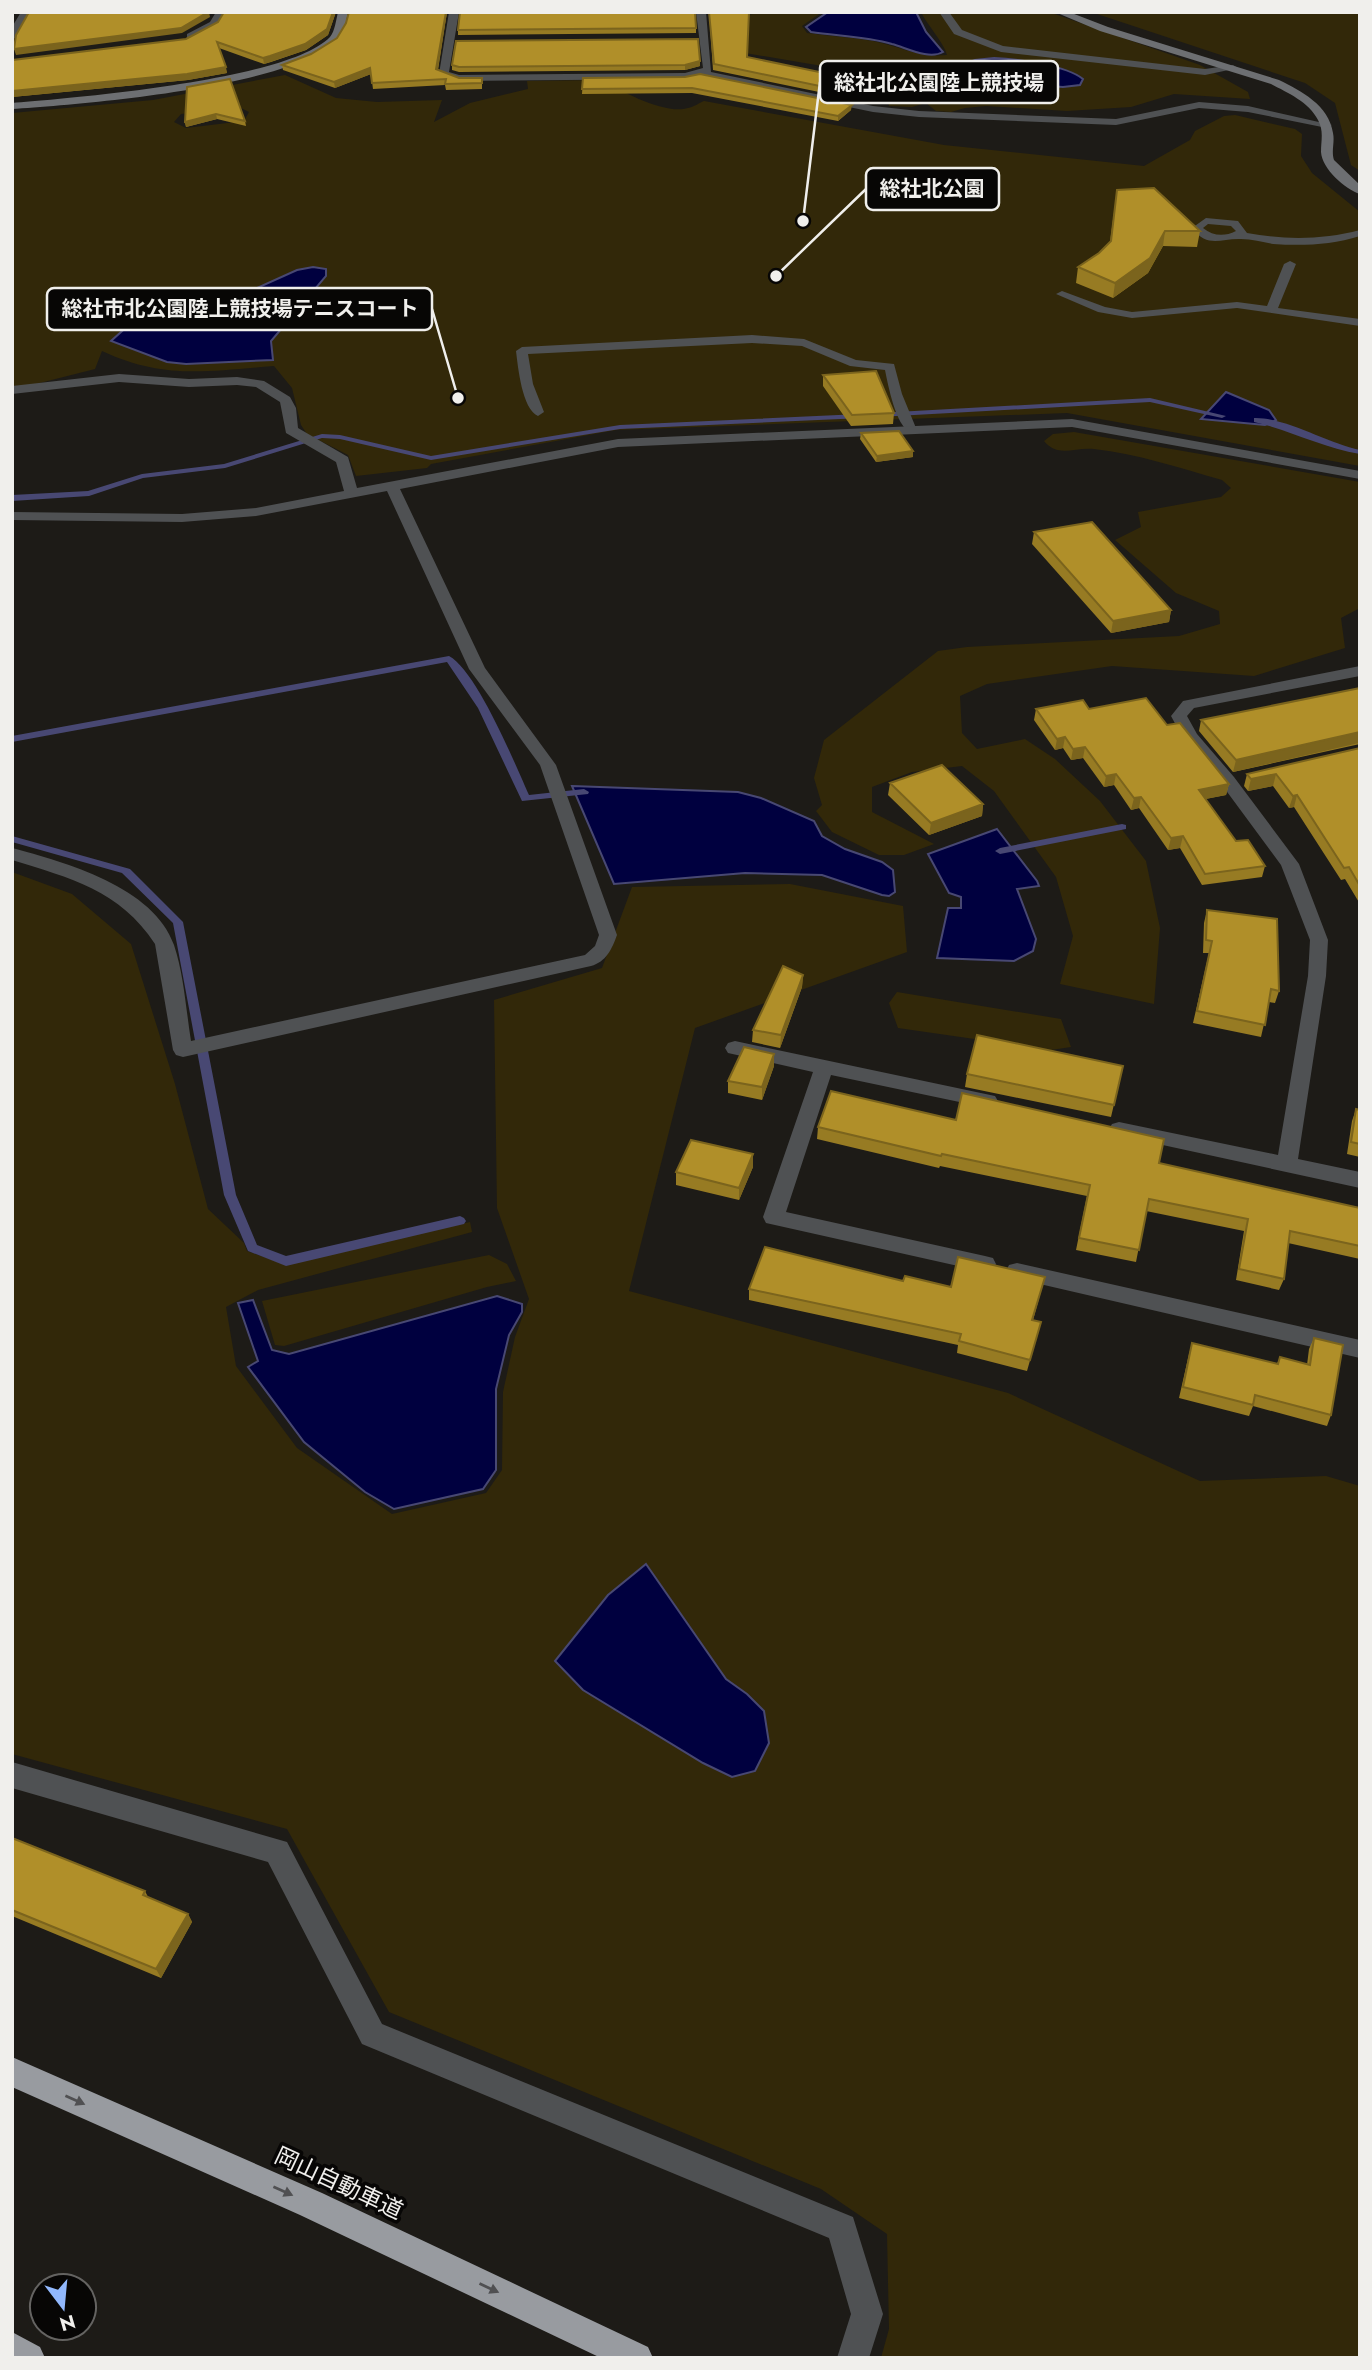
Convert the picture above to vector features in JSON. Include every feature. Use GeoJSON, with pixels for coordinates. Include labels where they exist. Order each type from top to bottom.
{"type":"FeatureCollection","features":[{"type":"Feature","properties":{"kind":"highway","name":"岡山自動車道"},"geometry":{"type":"LineString","coordinates":[[12,2072],[311,2204],[637,2358]]}},
{"type":"Feature","properties":{"kind":"highway"},"geometry":{"type":"LineString","coordinates":[[12,2348],[29,2358]]}},
{"type":"Feature","properties":{"kind":"street"},"geometry":{"type":"LineString","coordinates":[[12,36],[16,23],[26,12]]}},
{"type":"Feature","properties":{"kind":"street"},"geometry":{"type":"LineString","coordinates":[[176,40],[205,31],[214,24],[221,12]]}},
{"type":"Feature","properties":{"kind":"street"},"geometry":{"type":"LineString","coordinates":[[12,106],[69,101],[266,72],[300,60],[334,38],[343,12]]}},
{"type":"Feature","properties":{"kind":"street"},"geometry":{"type":"LineString","coordinates":[[454,12],[444,74],[460,78],[685,76],[700,73],[708,70],[701,12]]}},
{"type":"Feature","properties":{"kind":"street"},"geometry":{"type":"LineString","coordinates":[[943,12],[958,32],[1001,49],[1205,72],[1233,68]]}},
{"type":"Feature","properties":{"kind":"street"},"geometry":{"type":"LineString","coordinates":[[1060,12],[1104,29],[1275,82],[1296,93],[1319,111],[1329,135],[1327,155],[1332,165],[1360,191]]}},
{"type":"Feature","properties":{"kind":"street"},"geometry":{"type":"LineString","coordinates":[[690,40],[704,40]]}},
{"type":"Feature","properties":{"kind":"street"},"geometry":{"type":"LineString","coordinates":[[449,41],[463,41]]}},
{"type":"Feature","properties":{"kind":"street"},"geometry":{"type":"LineString","coordinates":[[700,73],[873,108],[919,114],[1116,122],[1199,105],[1248,109],[1326,125]]}},
{"type":"Feature","properties":{"kind":"street"},"geometry":{"type":"LineString","coordinates":[[12,390],[121,377],[165,383],[233,380],[254,383],[283,397],[291,411],[291,430],[343,460],[351,492]]}},
{"type":"Feature","properties":{"kind":"street"},"geometry":{"type":"LineString","coordinates":[[12,516],[182,518],[256,512],[618,443],[906,418],[1072,423],[1360,475]]}},
{"type":"Feature","properties":{"kind":"street"},"geometry":{"type":"LineString","coordinates":[[12,854],[90,878],[139,912],[164,944],[183,1050],[591,960],[603,949],[608,935],[543,755],[477,669],[392,486]]}},
{"type":"Feature","properties":{"kind":"street"},"geometry":{"type":"LineString","coordinates":[[1287,1164],[1317,976],[1320,940],[1290,864],[1236,779],[1190,736],[1179,716],[1189,704],[1360,671]]}},
{"type":"Feature","properties":{"kind":"street"},"geometry":{"type":"LineString","coordinates":[[735,1048],[1015,1107]]}},
{"type":"Feature","properties":{"kind":"street"},"geometry":{"type":"LineString","coordinates":[[824,1067],[774,1217],[1360,1349]]}},
{"type":"Feature","properties":{"kind":"street"},"geometry":{"type":"LineString","coordinates":[[1096,1124],[1360,1180]]}},
{"type":"Feature","properties":{"kind":"street"},"geometry":{"type":"LineString","coordinates":[[12,1775],[277,1851],[372,2034],[842,2228],[867,2314],[853,2358]]}},
{"type":"Feature","properties":{"kind":"lane"},"geometry":{"type":"LineString","coordinates":[[1239,235],[1267,240],[1312,242],[1360,233]]}},
{"type":"Feature","properties":{"kind":"lane"},"geometry":{"type":"LineString","coordinates":[[1272,309],[1290,264]]}},
{"type":"Feature","properties":{"kind":"lane"},"geometry":{"type":"LineString","coordinates":[[1062,293],[1102,310],[1132,315],[1237,304],[1360,323]]}},
{"type":"Feature","properties":{"kind":"lane"},"geometry":{"type":"LineString","coordinates":[[538,412],[527,384],[522,351],[752,340],[804,343],[854,363],[890,367],[906,418]]}},
{"type":"Feature","properties":{"kind":"shaded area"},"geometry":{"type":"Polygon","coordinates":[[[764,12],[822,12],[802,26],[807,33],[873,41],[918,53],[947,55],[921,12],[1049,12],[1200,65],[1248,92],[1250,99],[1174,94],[1131,107],[1067,111],[986,106],[951,112],[936,111],[926,103],[912,107],[889,106],[885,86],[875,75],[716,48],[741,16],[764,12]]]}},
{"type":"Feature","properties":{"kind":"shaded area"},"geometry":{"type":"Polygon","coordinates":[[[828,12],[916,12],[926,32],[943,52],[925,54],[872,39],[811,32],[806,27],[828,12]]]}},
{"type":"Feature","properties":{"kind":"shaded area"},"geometry":{"type":"Polygon","coordinates":[[[1091,12],[1360,12],[1360,171],[1351,165],[1335,103],[1305,83],[1091,12]]]}},
{"type":"Feature","properties":{"kind":"shaded area"},"geometry":{"type":"Polygon","coordinates":[[[994,58],[1053,66],[1083,79],[1080,85],[1063,87],[1002,83],[974,87],[966,86],[940,73],[975,60],[994,58]]]}},
{"type":"Feature","properties":{"kind":"shaded area"},"geometry":{"type":"Polygon","coordinates":[[[285,75],[336,98],[377,102],[442,100],[434,122],[470,103],[528,89],[527,81],[605,80],[633,96],[669,108],[688,108],[704,101],[944,145],[1144,166],[1190,140],[1195,131],[1224,116],[1235,115],[1295,129],[1302,134],[1301,156],[1312,173],[1360,212],[1360,466],[1067,413],[616,430],[431,464],[427,468],[356,476],[348,455],[307,434],[301,425],[292,388],[274,366],[206,371],[166,370],[124,360],[102,351],[95,369],[12,390],[12,113],[153,100],[285,75]],[[239,107],[181,114],[174,122],[186,128],[244,121],[249,112],[239,107]]]}},
{"type":"Feature","properties":{"kind":"shaded area"},"geometry":{"type":"Polygon","coordinates":[[[313,267],[326,269],[326,276],[271,341],[273,360],[186,364],[167,362],[111,341],[130,324],[167,319],[226,302],[297,270],[313,267]]]}},
{"type":"Feature","properties":{"kind":"shaded area"},"geometry":{"type":"Polygon","coordinates":[[[1226,392],[1269,410],[1276,420],[1265,425],[1201,419],[1226,392]]]}},
{"type":"Feature","properties":{"kind":"shaded area"},"geometry":{"type":"Polygon","coordinates":[[[1074,432],[1360,482],[1360,608],[1341,618],[1345,648],[1254,676],[1112,666],[987,684],[960,696],[962,733],[977,749],[1025,739],[1055,759],[1100,801],[1146,861],[1160,928],[1154,1004],[1060,984],[1073,936],[1056,877],[994,791],[962,766],[912,772],[872,787],[872,812],[934,844],[904,855],[879,855],[832,832],[816,811],[822,805],[814,778],[824,740],[938,651],[967,647],[1179,636],[1220,624],[1219,611],[1176,593],[1115,540],[1141,527],[1138,512],[1221,497],[1231,488],[1222,480],[1143,458],[1094,449],[1055,449],[1044,441],[1053,434],[1074,432]]]}},
{"type":"Feature","properties":{"kind":"shaded area"},"geometry":{"type":"Polygon","coordinates":[[[572,786],[738,792],[761,798],[814,821],[822,836],[845,849],[882,862],[893,870],[895,892],[889,896],[882,895],[822,875],[745,873],[614,884],[572,786]]]}},
{"type":"Feature","properties":{"kind":"shaded area"},"geometry":{"type":"Polygon","coordinates":[[[997,829],[1039,886],[1017,889],[1036,939],[1033,951],[1014,961],[937,958],[948,908],[961,908],[961,897],[949,893],[928,854],[997,829]]]}},
{"type":"Feature","properties":{"kind":"shaded area"},"geometry":{"type":"Polygon","coordinates":[[[12,872],[72,894],[131,944],[175,1084],[208,1209],[244,1243],[247,1251],[284,1264],[470,1222],[472,1232],[258,1290],[226,1307],[236,1366],[297,1448],[392,1514],[486,1493],[502,1470],[503,1392],[515,1337],[529,1299],[497,1208],[494,1000],[602,968],[632,887],[790,884],[903,906],[907,952],[695,1028],[629,1291],[1008,1393],[1200,1481],[1326,1476],[1360,1486],[1360,2358],[881,2358],[889,2329],[887,2234],[821,2189],[389,2012],[287,1829],[12,1754],[12,872]],[[646,1564],[608,1595],[726,1679],[646,1564]]]}},
{"type":"Feature","properties":{"kind":"shaded area"},"geometry":{"type":"Polygon","coordinates":[[[897,992],[1061,1019],[1071,1047],[1051,1050],[898,1028],[889,1003],[897,992]]]}},
{"type":"Feature","properties":{"kind":"shaded area"},"geometry":{"type":"Polygon","coordinates":[[[489,1255],[507,1264],[516,1281],[284,1346],[275,1345],[262,1301],[489,1255]]]}},
{"type":"Feature","properties":{"kind":"shaded area"},"geometry":{"type":"Polygon","coordinates":[[[497,1296],[522,1304],[522,1312],[509,1335],[496,1389],[496,1470],[483,1489],[394,1509],[365,1492],[304,1442],[248,1367],[258,1361],[238,1303],[253,1300],[272,1350],[289,1354],[497,1296]]]}},
{"type":"Feature","properties":{"kind":"shaded area"},"geometry":{"type":"Polygon","coordinates":[[[646,1564],[726,1679],[764,1711],[769,1743],[755,1771],[732,1777],[703,1763],[583,1690],[555,1661],[608,1595],[646,1564]]]}},
{"type":"Feature","properties":{"kind":"building"},"geometry":{"type":"Polygon","coordinates":[[[29,12],[208,12],[181,28],[14,49],[16,35],[29,12]]]}},
{"type":"Feature","properties":{"kind":"building"},"geometry":{"type":"Polygon","coordinates":[[[224,12],[333,12],[327,29],[305,44],[263,58],[217,42],[226,67],[187,74],[12,91],[13,60],[186,39],[218,22],[224,12]]]}},
{"type":"Feature","properties":{"kind":"building"},"geometry":{"type":"Polygon","coordinates":[[[349,12],[446,12],[436,69],[459,78],[482,78],[482,83],[445,84],[446,79],[372,83],[370,68],[334,82],[282,65],[311,54],[337,38],[349,12]]]}},
{"type":"Feature","properties":{"kind":"building"},"geometry":{"type":"Polygon","coordinates":[[[460,12],[695,12],[696,28],[458,30],[460,12]]]}},
{"type":"Feature","properties":{"kind":"building"},"geometry":{"type":"Polygon","coordinates":[[[709,12],[749,12],[747,57],[829,74],[825,77],[875,86],[863,95],[714,64],[709,12]]]}},
{"type":"Feature","properties":{"kind":"building"},"geometry":{"type":"Polygon","coordinates":[[[698,39],[700,61],[685,65],[452,65],[456,41],[698,39]]]}},
{"type":"Feature","properties":{"kind":"building"},"geometry":{"type":"Polygon","coordinates":[[[700,74],[852,105],[838,116],[692,88],[582,89],[583,78],[685,77],[700,74]]]}},
{"type":"Feature","properties":{"kind":"building"},"geometry":{"type":"Polygon","coordinates":[[[230,79],[245,121],[216,114],[185,122],[187,87],[230,79]]]}},
{"type":"Feature","properties":{"kind":"building"},"geometry":{"type":"Polygon","coordinates":[[[1154,188],[1200,231],[1165,231],[1150,258],[1115,283],[1078,267],[1111,241],[1117,190],[1154,188]]]}},
{"type":"Feature","properties":{"kind":"building"},"geometry":{"type":"Polygon","coordinates":[[[876,371],[894,413],[852,415],[823,375],[876,371]]]}},
{"type":"Feature","properties":{"kind":"building"},"geometry":{"type":"Polygon","coordinates":[[[899,431],[913,451],[877,456],[861,433],[899,431]]]}},
{"type":"Feature","properties":{"kind":"building"},"geometry":{"type":"Polygon","coordinates":[[[1092,522],[1171,610],[1113,621],[1034,532],[1092,522]]]}},
{"type":"Feature","properties":{"kind":"building"},"geometry":{"type":"Polygon","coordinates":[[[1360,688],[1360,732],[1236,760],[1201,720],[1360,688]]]}},
{"type":"Feature","properties":{"kind":"building"},"geometry":{"type":"Polygon","coordinates":[[[1146,698],[1167,725],[1180,723],[1229,784],[1199,790],[1236,841],[1248,840],[1265,866],[1205,874],[1183,836],[1171,838],[1141,797],[1134,798],[1116,774],[1106,776],[1085,747],[1073,749],[1065,737],[1057,739],[1036,709],[1083,700],[1089,709],[1146,698]]]}},
{"type":"Feature","properties":{"kind":"building"},"geometry":{"type":"Polygon","coordinates":[[[1360,748],[1360,886],[1349,867],[1344,868],[1297,795],[1293,796],[1276,774],[1251,779],[1247,774],[1360,748]]]}},
{"type":"Feature","properties":{"kind":"building"},"geometry":{"type":"Polygon","coordinates":[[[942,765],[983,804],[931,823],[890,783],[942,765]]]}},
{"type":"Feature","properties":{"kind":"building"},"geometry":{"type":"Polygon","coordinates":[[[1207,910],[1277,919],[1279,991],[1271,989],[1265,1025],[1197,1011],[1212,941],[1206,940],[1207,910]]]}},
{"type":"Feature","properties":{"kind":"building"},"geometry":{"type":"Polygon","coordinates":[[[783,966],[803,975],[781,1035],[753,1030],[783,966]]]}},
{"type":"Feature","properties":{"kind":"building"},"geometry":{"type":"Polygon","coordinates":[[[977,1035],[1123,1066],[1114,1105],[967,1074],[977,1035]]]}},
{"type":"Feature","properties":{"kind":"building"},"geometry":{"type":"Polygon","coordinates":[[[744,1047],[774,1054],[762,1087],[728,1081],[744,1047]]]}},
{"type":"Feature","properties":{"kind":"building"},"geometry":{"type":"Polygon","coordinates":[[[831,1091],[956,1120],[962,1093],[1164,1139],[1159,1163],[1360,1208],[1360,1246],[1290,1231],[1284,1279],[1239,1269],[1248,1219],[1149,1199],[1139,1250],[1079,1238],[1090,1185],[942,1154],[941,1156],[818,1127],[831,1091]]]}},
{"type":"Feature","properties":{"kind":"building"},"geometry":{"type":"Polygon","coordinates":[[[1356,1109],[1360,1110],[1360,1144],[1351,1142],[1356,1109]]]}},
{"type":"Feature","properties":{"kind":"building"},"geometry":{"type":"Polygon","coordinates":[[[691,1140],[753,1154],[739,1188],[676,1172],[691,1140]]]}},
{"type":"Feature","properties":{"kind":"building"},"geometry":{"type":"Polygon","coordinates":[[[765,1247],[903,1281],[905,1276],[951,1287],[958,1257],[1045,1277],[1032,1320],[1041,1322],[1030,1360],[959,1341],[961,1334],[749,1289],[765,1247]]]}},
{"type":"Feature","properties":{"kind":"building"},"geometry":{"type":"Polygon","coordinates":[[[1314,1338],[1343,1345],[1331,1415],[1255,1395],[1253,1405],[1183,1387],[1192,1343],[1278,1364],[1280,1357],[1310,1365],[1314,1338]]]}},
{"type":"Feature","properties":{"kind":"building"},"geometry":{"type":"Polygon","coordinates":[[[12,1838],[145,1891],[143,1895],[188,1914],[156,1969],[12,1910],[12,1838]]]}},
{"type":"Feature","properties":{"kind":"waterway"},"geometry":{"type":"LineString","coordinates":[[878,415],[1150,400],[1222,416]]}},
{"type":"Feature","properties":{"kind":"waterway"},"geometry":{"type":"LineString","coordinates":[[12,498],[89,493],[142,476],[225,466],[322,436],[340,437],[431,458],[620,427],[860,416]]}},
{"type":"Feature","properties":{"kind":"waterway"},"geometry":{"type":"LineString","coordinates":[[1257,420],[1283,426],[1333,446],[1360,452]]}},
{"type":"Feature","properties":{"kind":"waterway"},"geometry":{"type":"LineString","coordinates":[[12,739],[449,659],[483,708],[526,799],[584,792]]}},
{"type":"Feature","properties":{"kind":"waterway"},"geometry":{"type":"LineString","coordinates":[[1000,851],[1122,827]]}},
{"type":"Feature","properties":{"kind":"waterway"},"geometry":{"type":"LineString","coordinates":[[12,839],[126,871],[178,922],[230,1195],[252,1248],[286,1261],[460,1221]]}},
{"type":"Feature","properties":{"kind":"place","name":"総社北公園陸上競技場"},"geometry":{"type":"Point","coordinates":[803,221]}},
{"type":"Feature","properties":{"kind":"place","name":"総社北公園"},"geometry":{"type":"Point","coordinates":[776,276]}},
{"type":"Feature","properties":{"kind":"place","name":"総社市北公園陸上競技場テニスコート"},"geometry":{"type":"Point","coordinates":[458,398]}}]}
